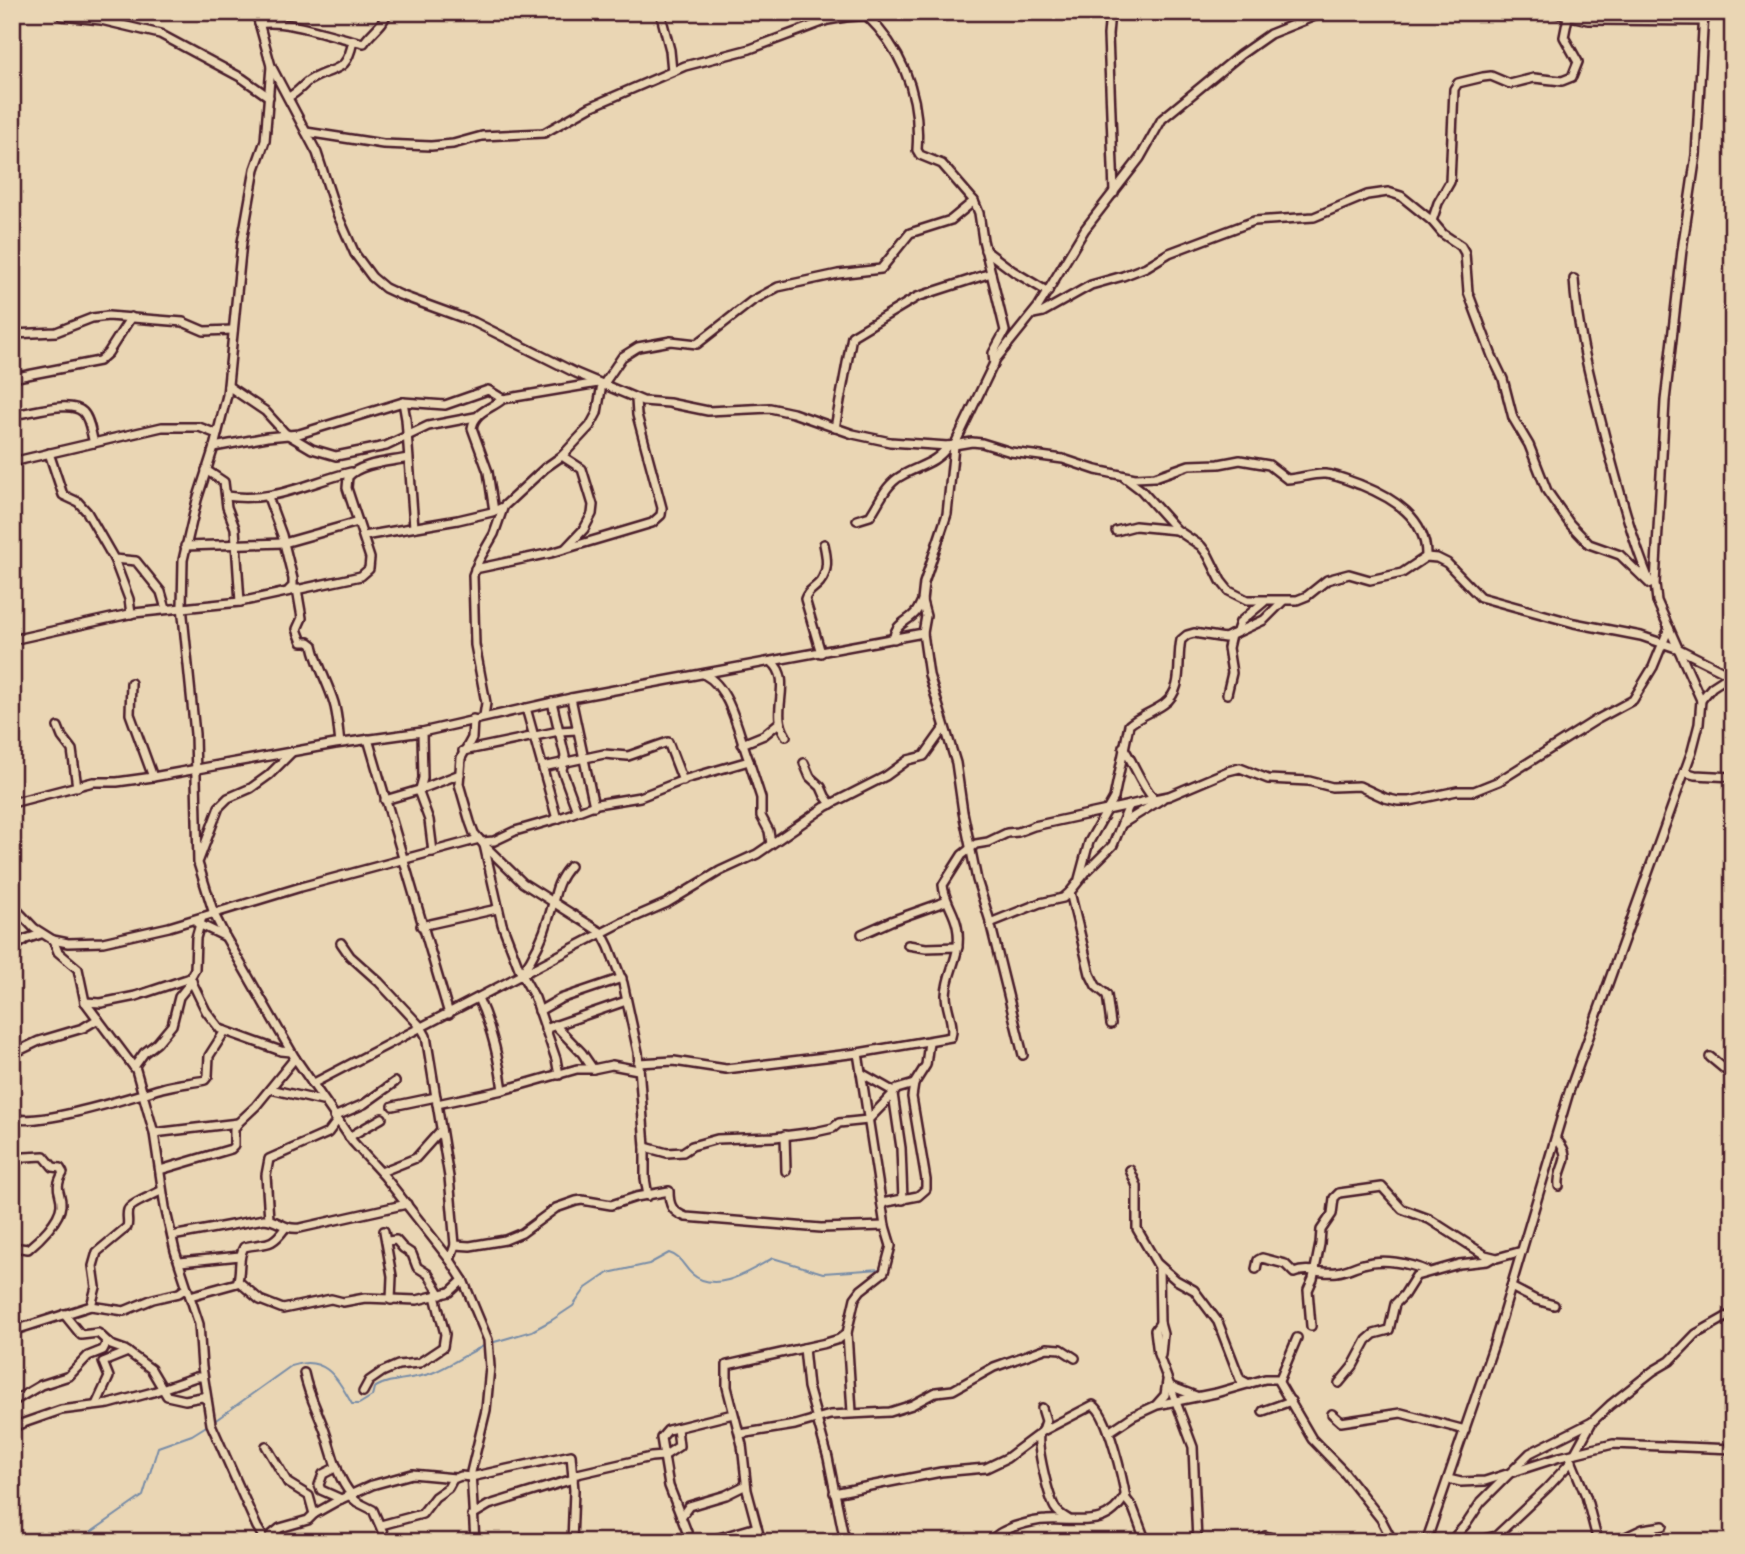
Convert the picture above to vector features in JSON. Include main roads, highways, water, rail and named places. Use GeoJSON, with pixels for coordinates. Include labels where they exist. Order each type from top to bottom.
{"type":"FeatureCollection","features":[{"type":"Feature","properties":{"kind":"waterway"},"geometry":{"type":"LineString","coordinates":[[491,1343],[532,1331],[552,1320],[573,1306],[586,1288],[608,1273],[649,1264],[669,1253],[680,1259],[692,1274],[701,1280],[712,1282],[744,1274],[773,1258],[823,1273],[881,1269]]}},
{"type":"Feature","properties":{"kind":"waterway"},"geometry":{"type":"LineString","coordinates":[[213,1422],[291,1366],[303,1363],[321,1366],[335,1377],[352,1404],[359,1404],[372,1396],[374,1388],[380,1385],[432,1373],[486,1345]]}},
{"type":"Feature","properties":{"kind":"waterway"},"geometry":{"type":"LineString","coordinates":[[77,1542],[143,1496],[158,1447],[192,1435],[208,1425]]}}]}
